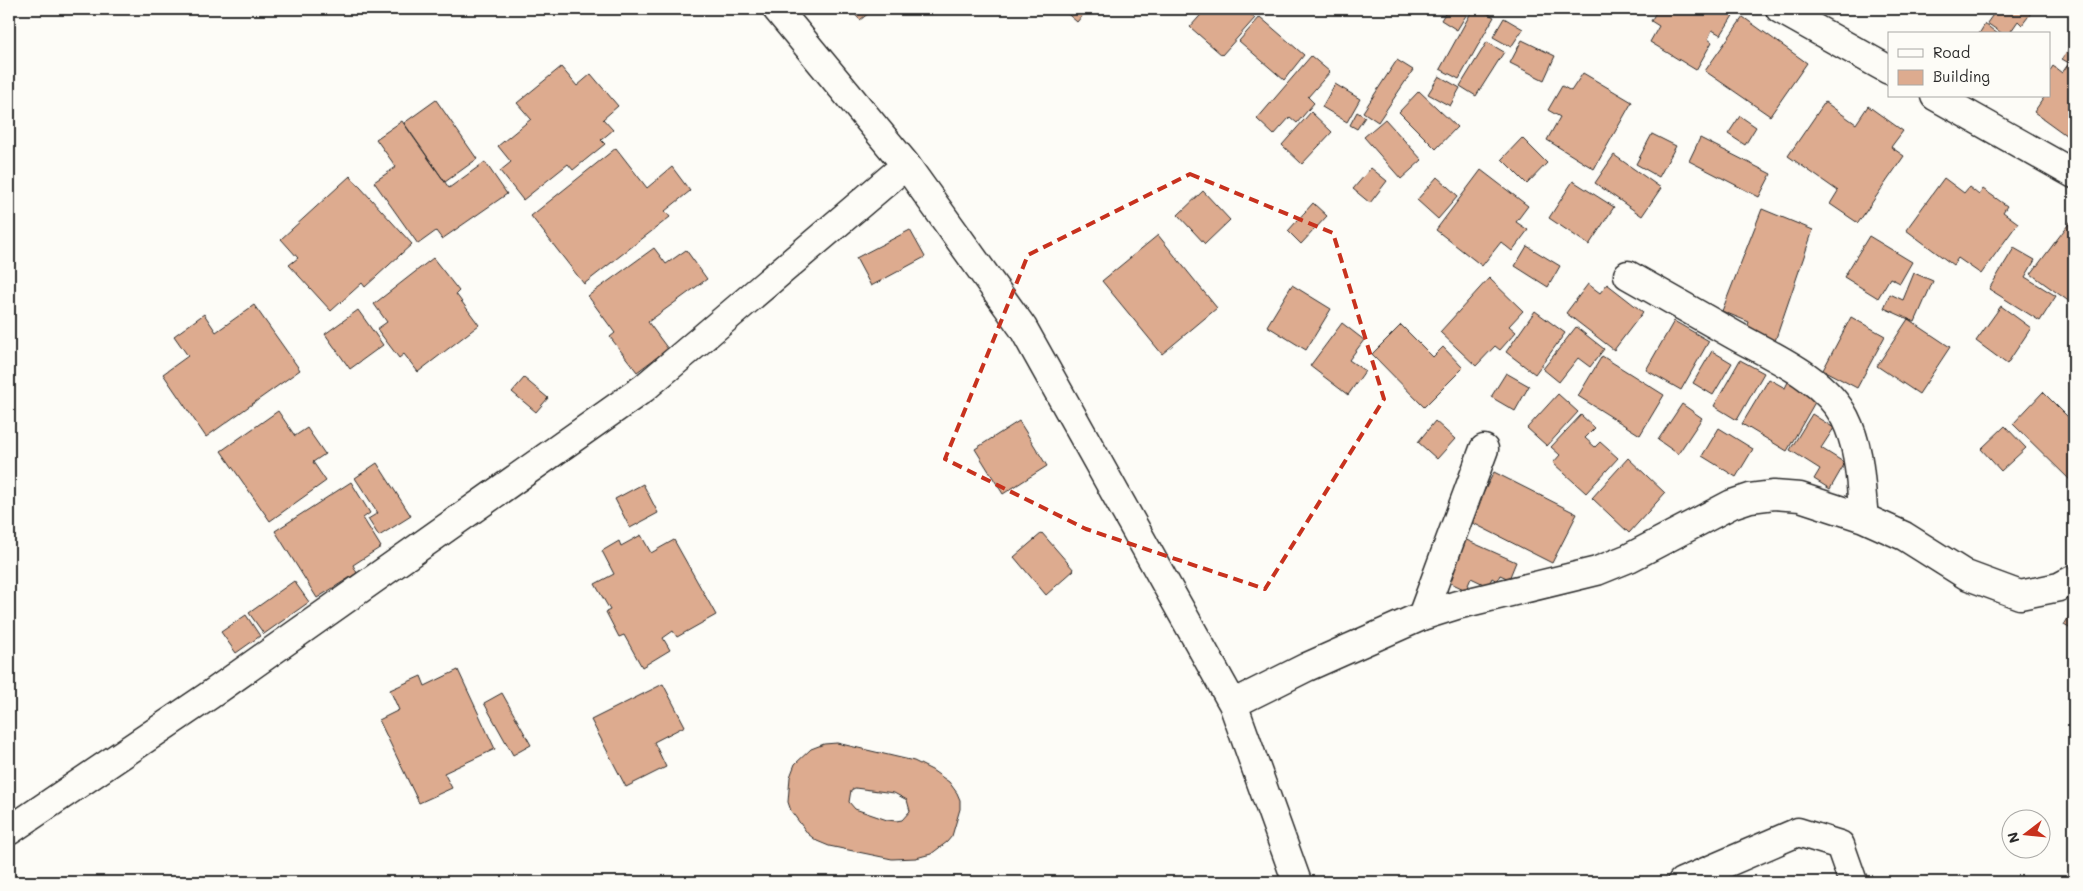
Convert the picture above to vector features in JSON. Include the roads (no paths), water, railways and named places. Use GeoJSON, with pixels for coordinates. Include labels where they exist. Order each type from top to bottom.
{"type":"FeatureCollection","features":[{"type":"Feature","properties":{"kind":"street"},"geometry":{"type":"LineString","coordinates":[[777,9],[906,165],[1023,328],[1233,704],[1297,882]]}},
{"type":"Feature","properties":{"kind":"street"},"geometry":{"type":"LineString","coordinates":[[1780,9],[1888,69]]}},
{"type":"Feature","properties":{"kind":"street"},"geometry":{"type":"LineString","coordinates":[[1939,98],[2074,174]]}},
{"type":"Feature","properties":{"kind":"street"},"geometry":{"type":"LineString","coordinates":[[9,831],[210,695],[644,388],[906,165]]}},
{"type":"Feature","properties":{"kind":"street"},"geometry":{"type":"LineString","coordinates":[[1628,276],[1768,353],[1815,382],[1830,396],[1844,416],[1857,447],[1864,518]]}},
{"type":"Feature","properties":{"kind":"street"},"geometry":{"type":"LineString","coordinates":[[1422,616],[1440,562],[1484,449]]}},
{"type":"Feature","properties":{"kind":"street"},"geometry":{"type":"LineString","coordinates":[[1233,704],[1307,667],[1422,616],[1458,604],[1597,571],[1629,558],[1732,504],[1750,498],[1774,495],[1800,497],[1864,518],[1904,536],[1966,574],[2020,595],[2059,588],[2074,579]]}},
{"type":"Feature","properties":{"kind":"street"},"geometry":{"type":"LineString","coordinates":[[1682,882],[1798,832],[1840,845],[1853,882]]}}]}
